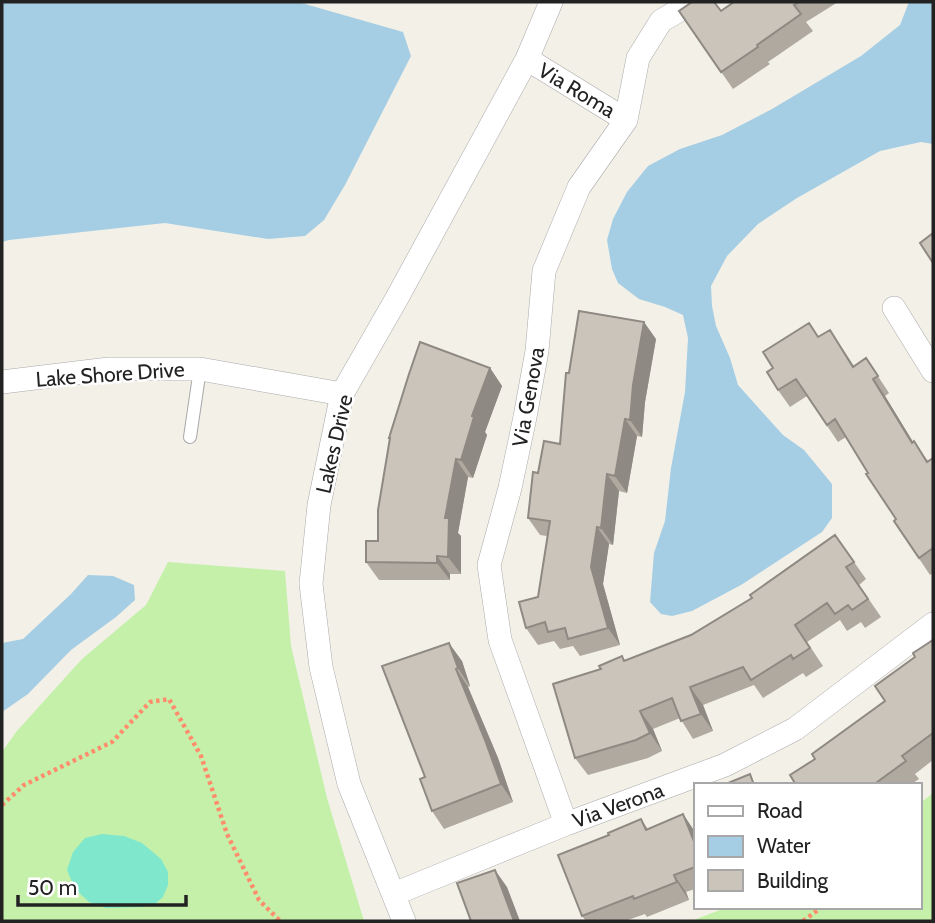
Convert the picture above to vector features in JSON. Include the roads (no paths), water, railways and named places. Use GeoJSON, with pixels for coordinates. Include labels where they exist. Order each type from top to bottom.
{"type":"FeatureCollection","features":[{"type":"Feature","properties":{"kind":"street","name":"Lakes Drive"},"geometry":{"type":"LineString","coordinates":[[404,921],[349,784],[321,667],[311,584],[319,505],[342,394],[527,60],[551,2]]}},
{"type":"Feature","properties":{"kind":"street","name":"Via Genova"},"geometry":{"type":"LineString","coordinates":[[566,824],[500,640],[489,565],[526,417],[537,351],[544,271],[579,187],[626,120],[638,58],[660,21],[692,2]]}},
{"type":"Feature","properties":{"kind":"street","name":"Via Roma"},"geometry":{"type":"LineString","coordinates":[[527,60],[626,120]]}},
{"type":"Feature","properties":{"kind":"street"},"geometry":{"type":"LineString","coordinates":[[894,309],[933,372]]}},
{"type":"Feature","properties":{"kind":"street","name":"Lake Shore Drive"},"geometry":{"type":"LineString","coordinates":[[2,382],[108,369],[200,369],[342,394]]}},
{"type":"Feature","properties":{"kind":"street","name":"Via Verona"},"geometry":{"type":"LineString","coordinates":[[394,894],[566,824],[725,765],[794,729],[933,624]]}},
{"type":"Feature","properties":{"kind":"lane"},"geometry":{"type":"LineString","coordinates":[[190,437],[200,369]]}},
{"type":"Feature","properties":{"kind":"water"},"geometry":{"type":"Polygon","coordinates":[[[2,2],[298,2],[403,32],[411,56],[345,185],[324,220],[305,236],[268,239],[165,223],[2,242],[2,2]]]}},
{"type":"Feature","properties":{"kind":"water"},"geometry":{"type":"Polygon","coordinates":[[[909,2],[933,2],[933,144],[921,142],[880,151],[797,198],[758,224],[727,256],[711,286],[716,326],[738,385],[783,435],[804,450],[832,484],[832,518],[822,532],[741,585],[692,611],[672,616],[661,614],[650,602],[654,553],[665,521],[671,468],[685,392],[688,338],[683,315],[639,299],[618,283],[612,269],[607,240],[613,219],[627,192],[648,166],[680,149],[722,135],[772,109],[861,56],[900,25],[909,2]]]}},
{"type":"Feature","properties":{"kind":"water"},"geometry":{"type":"Polygon","coordinates":[[[88,575],[113,576],[134,585],[135,600],[71,650],[28,694],[2,712],[2,643],[23,639],[88,575]]]}}]}
